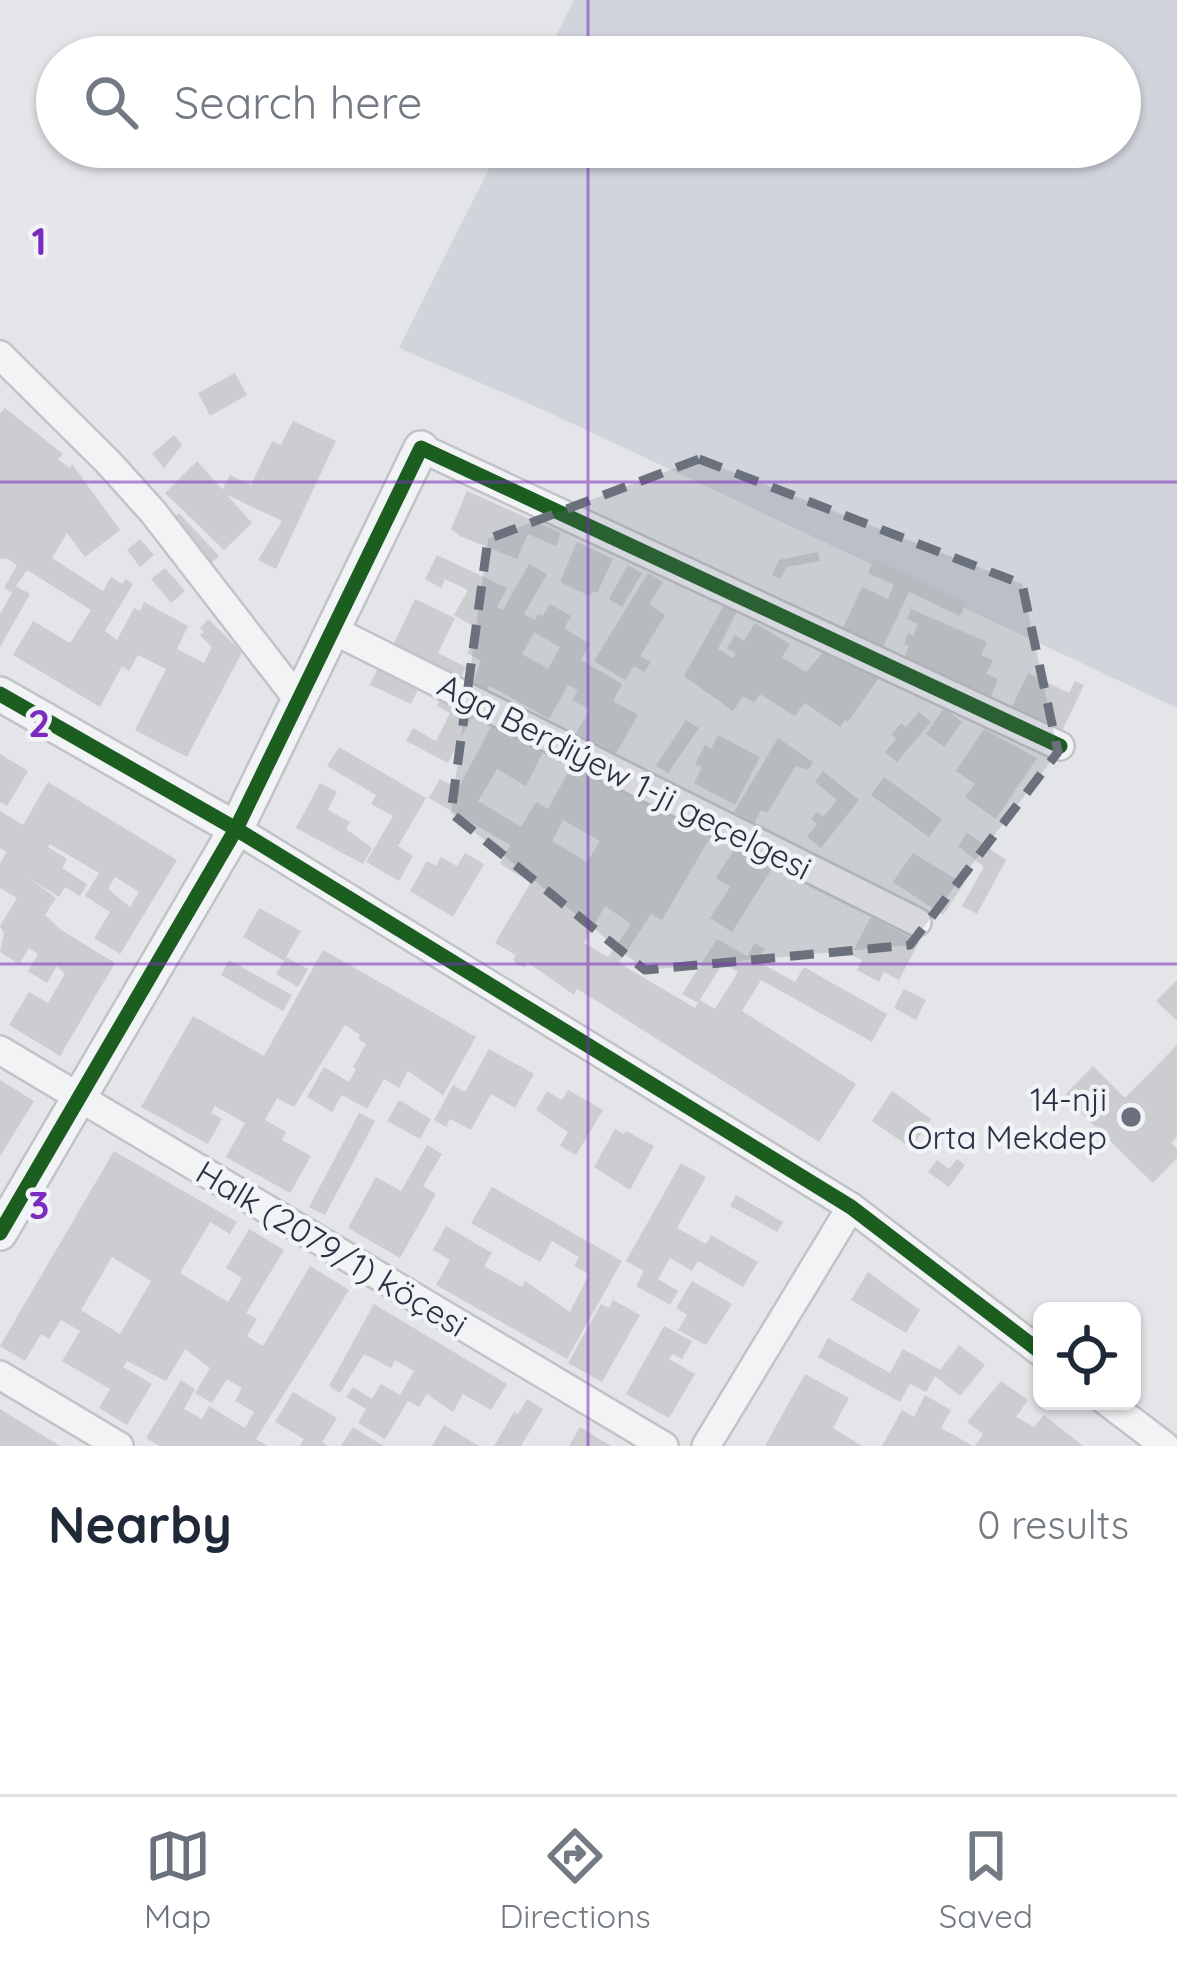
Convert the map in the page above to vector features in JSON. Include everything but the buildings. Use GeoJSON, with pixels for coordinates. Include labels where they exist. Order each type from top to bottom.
{"type":"FeatureCollection","features":[{"type":"Feature","properties":{"kind":"street"},"geometry":{"type":"LineString","coordinates":[[0,355],[153,512],[300,702]]}},
{"type":"Feature","properties":{"kind":"street"},"geometry":{"type":"LineString","coordinates":[[0,1232],[236,830],[422,448],[1060,746]]}},
{"type":"Feature","properties":{"kind":"street","name":"Aga Berdiýew 1-ji geçelgesi"},"geometry":{"type":"LineString","coordinates":[[333,630],[917,922]]}},
{"type":"Feature","properties":{"kind":"street"},"geometry":{"type":"LineString","coordinates":[[0,694],[236,830],[851,1207],[1033,1345]]}},
{"type":"Feature","properties":{"kind":"street","name":"Halk (2079/1) köçesi"},"geometry":{"type":"LineString","coordinates":[[0,1050],[664,1446]]}},
{"type":"Feature","properties":{"kind":"street"},"geometry":{"type":"LineString","coordinates":[[706,1446],[851,1207]]}},
{"type":"Feature","properties":{"kind":"street"},"geometry":{"type":"LineString","coordinates":[[0,1375],[119,1446]]}},
{"type":"Feature","properties":{"kind":"street"},"geometry":{"type":"LineString","coordinates":[[1118,1410],[1165,1446]]}},
{"type":"Feature","properties":{"kind":"highlighted area"},"geometry":{"type":"Polygon","coordinates":[[[699,459],[1022,584],[1058,752],[910,945],[645,970],[451,813],[488,539],[699,459]]]}},
{"type":"Feature","properties":{"kind":"shaded area"},"geometry":{"type":"Polygon","coordinates":[[[574,0],[1177,0],[1177,708],[546,411],[399,348],[489,168],[1141,168],[1141,36],[556,36],[574,0]]]}},
{"type":"Feature","properties":{"kind":"cycle path"},"geometry":{"type":"LineString","coordinates":[[0,1233],[236,829],[421,448],[1060,746]]}},
{"type":"Feature","properties":{"kind":"cycle path"},"geometry":{"type":"LineString","coordinates":[[0,694],[236,829],[851,1207],[1033,1346]]}},
{"type":"Feature","properties":{"kind":"place","name":"14-nji Orta Mekdep"},"geometry":{"type":"Point","coordinates":[1131,1117]}}]}
